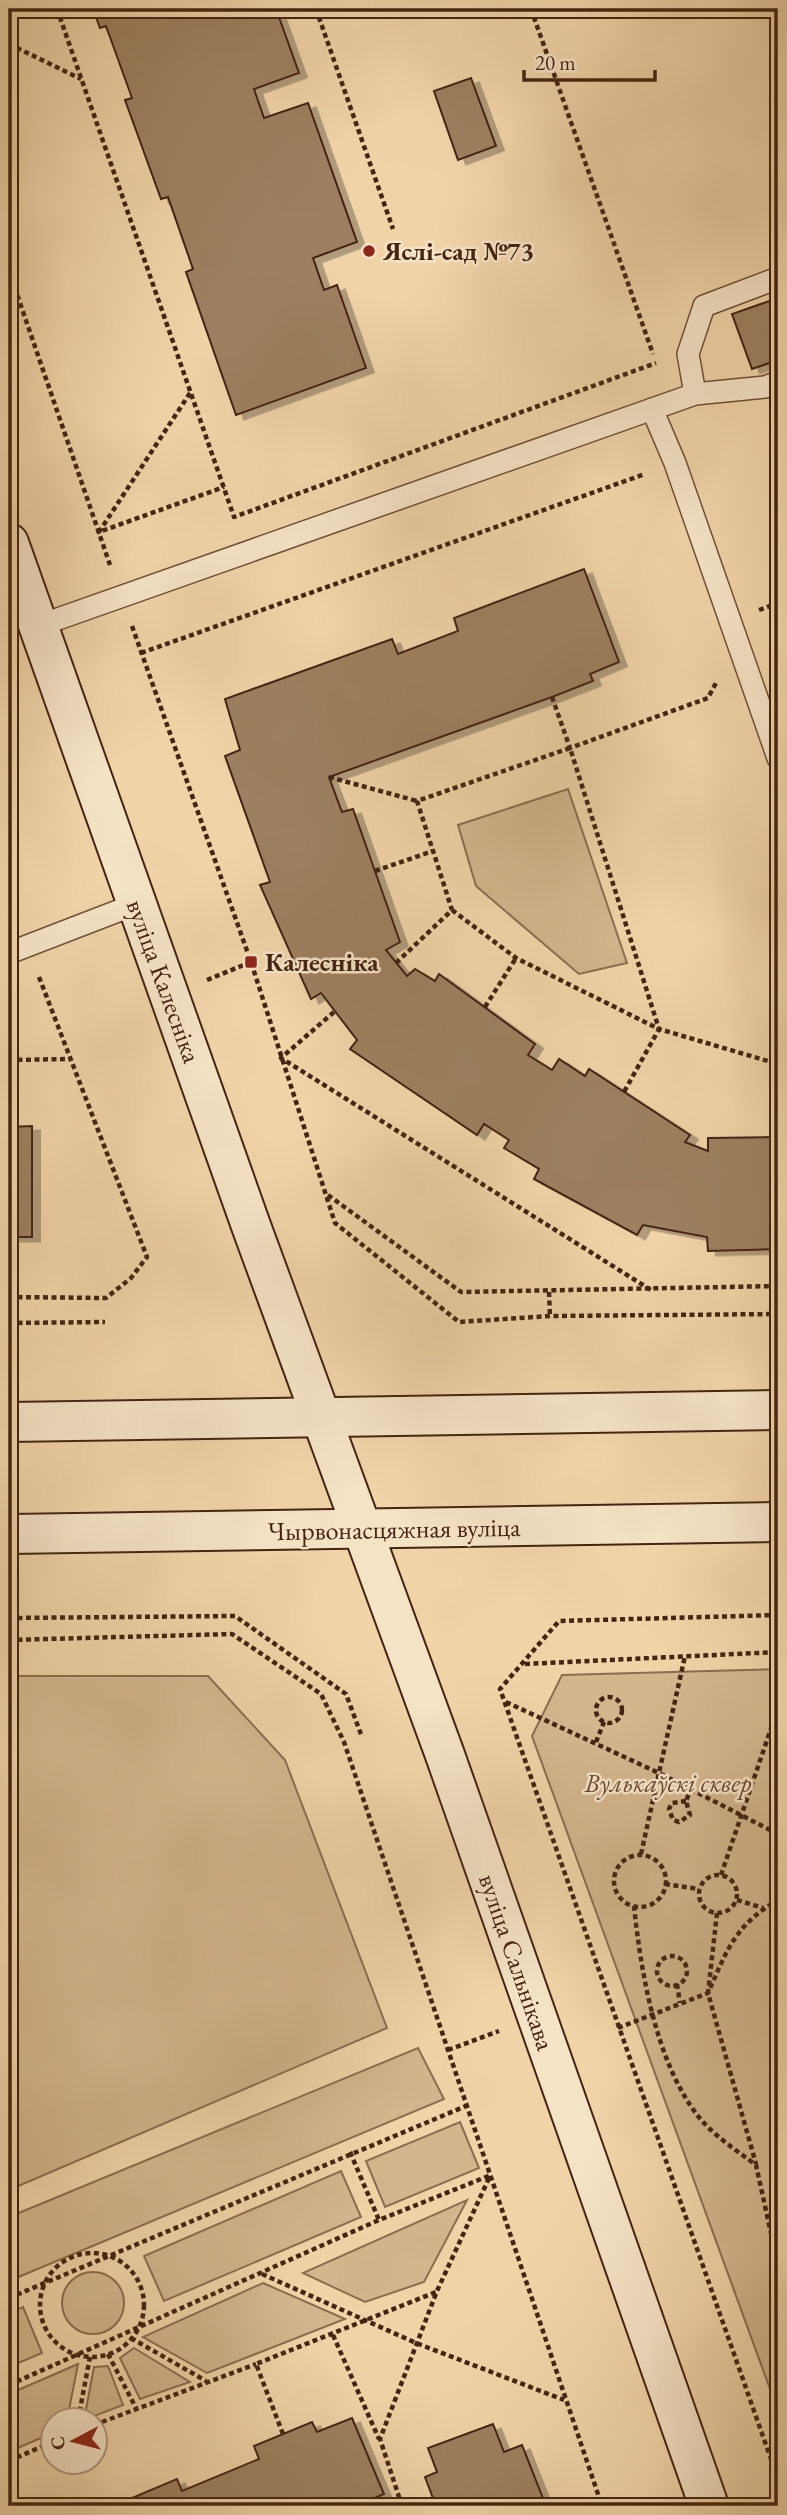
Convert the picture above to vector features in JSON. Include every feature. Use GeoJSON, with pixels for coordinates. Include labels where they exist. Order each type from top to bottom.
{"type":"FeatureCollection","features":[{"type":"Feature","properties":{"kind":"street","name":"вуліца Калесніка"},"geometry":{"type":"LineString","coordinates":[[9,543],[136,904],[323,1419]]}},
{"type":"Feature","properties":{"kind":"street"},"geometry":{"type":"LineString","coordinates":[[9,1422],[778,1410]]}},
{"type":"Feature","properties":{"kind":"street","name":"вуліца Сальнікава"},"geometry":{"type":"LineString","coordinates":[[323,1419],[709,2506]]}},
{"type":"Feature","properties":{"kind":"street","name":"Чырвонасцяжная вуліца"},"geometry":{"type":"LineString","coordinates":[[9,1534],[778,1522]]}},
{"type":"Feature","properties":{"kind":"lane"},"geometry":{"type":"LineString","coordinates":[[695,394],[688,354],[704,306],[778,278]]}},
{"type":"Feature","properties":{"kind":"lane"},"geometry":{"type":"LineString","coordinates":[[38,626],[695,394],[765,387],[778,382]]}},
{"type":"Feature","properties":{"kind":"lane"},"geometry":{"type":"LineString","coordinates":[[652,409],[675,463],[778,758]]}},
{"type":"Feature","properties":{"kind":"lane"},"geometry":{"type":"LineString","coordinates":[[18,949],[136,904]]}},
{"type":"Feature","properties":{"kind":"path"},"geometry":{"type":"LineString","coordinates":[[57,9],[234,517],[656,363],[531,9]]}},
{"type":"Feature","properties":{"kind":"path"},"geometry":{"type":"LineString","coordinates":[[316,9],[393,229]]}},
{"type":"Feature","properties":{"kind":"path"},"geometry":{"type":"LineString","coordinates":[[9,44],[82,79]]}},
{"type":"Feature","properties":{"kind":"path"},"geometry":{"type":"LineString","coordinates":[[9,271],[251,962],[335,1223],[459,1322],[550,1316],[778,1314]]}},
{"type":"Feature","properties":{"kind":"path"},"geometry":{"type":"LineString","coordinates":[[99,532],[191,393]]}},
{"type":"Feature","properties":{"kind":"path"},"geometry":{"type":"LineString","coordinates":[[141,653],[675,463]]}},
{"type":"Feature","properties":{"kind":"path"},"geometry":{"type":"LineString","coordinates":[[99,532],[224,487]]}},
{"type":"Feature","properties":{"kind":"path"},"geometry":{"type":"LineString","coordinates":[[754,612],[778,603]]}},
{"type":"Feature","properties":{"kind":"path"},"geometry":{"type":"LineString","coordinates":[[329,777],[417,801],[708,698],[721,672]]}},
{"type":"Feature","properties":{"kind":"path"},"geometry":{"type":"LineString","coordinates":[[552,697],[659,1029],[624,1092]]}},
{"type":"Feature","properties":{"kind":"path"},"geometry":{"type":"LineString","coordinates":[[417,801],[452,910],[516,958],[659,1029],[778,1064]]}},
{"type":"Feature","properties":{"kind":"path"},"geometry":{"type":"LineString","coordinates":[[375,872],[433,851]]}},
{"type":"Feature","properties":{"kind":"path"},"geometry":{"type":"LineString","coordinates":[[9,898],[18,949],[71,1059],[147,1257],[131,1278],[106,1298],[9,1297]]}},
{"type":"Feature","properties":{"kind":"path"},"geometry":{"type":"LineString","coordinates":[[396,963],[452,910]]}},
{"type":"Feature","properties":{"kind":"path"},"geometry":{"type":"LineString","coordinates":[[485,1007],[516,958]]}},
{"type":"Feature","properties":{"kind":"path"},"geometry":{"type":"LineString","coordinates":[[281,1058],[334,1012]]}},
{"type":"Feature","properties":{"kind":"path"},"geometry":{"type":"LineString","coordinates":[[281,1058],[651,1290]]}},
{"type":"Feature","properties":{"kind":"path"},"geometry":{"type":"LineString","coordinates":[[9,1060],[71,1059]]}},
{"type":"Feature","properties":{"kind":"path"},"geometry":{"type":"LineString","coordinates":[[326,1193],[461,1292],[778,1286]]}},
{"type":"Feature","properties":{"kind":"path"},"geometry":{"type":"LineString","coordinates":[[549,1292],[550,1316]]}},
{"type":"Feature","properties":{"kind":"path"},"geometry":{"type":"LineString","coordinates":[[9,1322],[105,1322]]}},
{"type":"Feature","properties":{"kind":"path"},"geometry":{"type":"LineString","coordinates":[[778,1615],[559,1621],[500,1689],[778,2479]]}},
{"type":"Feature","properties":{"kind":"path"},"geometry":{"type":"LineString","coordinates":[[9,1618],[235,1616],[346,1694],[362,1737]]}},
{"type":"Feature","properties":{"kind":"path"},"geometry":{"type":"LineString","coordinates":[[9,1640],[232,1634],[321,1695],[344,1742],[602,2506]]}},
{"type":"Feature","properties":{"kind":"path"},"geometry":{"type":"LineString","coordinates":[[524,1664],[778,1652]]}},
{"type":"Feature","properties":{"kind":"path"},"geometry":{"type":"LineString","coordinates":[[641,1854],[661,1774],[685,1656]]}},
{"type":"Feature","properties":{"kind":"path"},"geometry":{"type":"LineString","coordinates":[[614,1698],[622,1707],[622,1715],[612,1723],[604,1722],[597,1716],[596,1707],[601,1700],[614,1698]]}},
{"type":"Feature","properties":{"kind":"path"},"geometry":{"type":"LineString","coordinates":[[505,1702],[596,1742],[778,1834]]}},
{"type":"Feature","properties":{"kind":"path"},"geometry":{"type":"LineString","coordinates":[[721,1875],[778,1708]]}},
{"type":"Feature","properties":{"kind":"path"},"geometry":{"type":"LineString","coordinates":[[596,1742],[604,1722]]}},
{"type":"Feature","properties":{"kind":"path"},"geometry":{"type":"LineString","coordinates":[[686,1801],[672,1803],[669,1809],[673,1820],[679,1822],[690,1815],[686,1801],[691,1789]]}},
{"type":"Feature","properties":{"kind":"path"},"geometry":{"type":"LineString","coordinates":[[641,1854],[657,1861],[666,1876],[665,1884],[658,1899],[651,1904],[634,1906],[620,1898],[613,1882],[618,1865],[632,1855],[641,1854]]}},
{"type":"Feature","properties":{"kind":"path"},"geometry":{"type":"LineString","coordinates":[[721,1875],[735,1884],[737,1900],[727,1912],[717,1913],[703,1905],[699,1889],[710,1876],[721,1875]]}},
{"type":"Feature","properties":{"kind":"path"},"geometry":{"type":"LineString","coordinates":[[665,1884],[699,1889]]}},
{"type":"Feature","properties":{"kind":"path"},"geometry":{"type":"LineString","coordinates":[[737,1900],[764,1908]]}},
{"type":"Feature","properties":{"kind":"path"},"geometry":{"type":"LineString","coordinates":[[618,2028],[708,1993],[732,1938],[764,1908],[778,1900]]}},
{"type":"Feature","properties":{"kind":"path"},"geometry":{"type":"LineString","coordinates":[[634,1906],[643,1976],[653,2014],[676,2078],[698,2116],[711,2131],[756,2165]]}},
{"type":"Feature","properties":{"kind":"path"},"geometry":{"type":"LineString","coordinates":[[717,1913],[708,1993],[756,2165],[778,2264]]}},
{"type":"Feature","properties":{"kind":"path"},"geometry":{"type":"LineString","coordinates":[[674,1956],[685,1965],[686,1974],[677,1984],[667,1984],[659,1979],[658,1965],[664,1958],[674,1956]]}},
{"type":"Feature","properties":{"kind":"path"},"geometry":{"type":"LineString","coordinates":[[677,1984],[680,2003]]}},
{"type":"Feature","properties":{"kind":"path"},"geometry":{"type":"LineString","coordinates":[[448,2050],[536,2017]]}},
{"type":"Feature","properties":{"kind":"path"},"geometry":{"type":"LineString","coordinates":[[9,2298],[350,2152],[466,2106]]}},
{"type":"Feature","properties":{"kind":"path"},"geometry":{"type":"LineString","coordinates":[[350,2152],[379,2220]]}},
{"type":"Feature","properties":{"kind":"path"},"geometry":{"type":"LineString","coordinates":[[9,2385],[379,2220],[491,2175]]}},
{"type":"Feature","properties":{"kind":"path"},"geometry":{"type":"LineString","coordinates":[[380,2439],[437,2291],[491,2175]]}},
{"type":"Feature","properties":{"kind":"path"},"geometry":{"type":"LineString","coordinates":[[88,2253],[106,2255],[120,2261],[139,2284],[144,2299],[138,2329],[131,2338],[108,2354],[79,2356],[53,2340],[45,2327],[40,2312],[45,2283],[55,2268],[70,2258],[88,2253]]}},
{"type":"Feature","properties":{"kind":"path"},"geometry":{"type":"LineString","coordinates":[[261,2274],[368,2319],[416,2343],[565,2401]]}},
{"type":"Feature","properties":{"kind":"path"},"geometry":{"type":"LineString","coordinates":[[108,2419],[332,2335],[437,2291]]}},
{"type":"Feature","properties":{"kind":"path"},"geometry":{"type":"LineString","coordinates":[[332,2335],[380,2439],[402,2506]]}},
{"type":"Feature","properties":{"kind":"path"},"geometry":{"type":"LineString","coordinates":[[131,2338],[206,2382]]}},
{"type":"Feature","properties":{"kind":"path"},"geometry":{"type":"LineString","coordinates":[[108,2354],[136,2408]]}},
{"type":"Feature","properties":{"kind":"path"},"geometry":{"type":"LineString","coordinates":[[81,2406],[90,2357]]}},
{"type":"Feature","properties":{"kind":"path"},"geometry":{"type":"LineString","coordinates":[[256,2364],[283,2434]]}},
{"type":"Feature","properties":{"kind":"path"},"geometry":{"type":"LineString","coordinates":[[9,2461],[38,2448]]}},
{"type":"Feature","properties":{"kind":"green space"},"geometry":{"type":"Polygon","coordinates":[[[568,789],[627,963],[579,974],[476,886],[458,825],[568,789]]]}},
{"type":"Feature","properties":{"kind":"green space","name":"Вулькаўскі сквер"},"geometry":{"type":"Polygon","coordinates":[[[778,1669],[778,2411],[532,1736],[562,1675],[778,1669]]]}},
{"type":"Feature","properties":{"kind":"green space"},"geometry":{"type":"Polygon","coordinates":[[[9,1676],[208,1676],[285,1760],[387,2028],[9,2190],[9,1676]]]}},
{"type":"Feature","properties":{"kind":"green space"},"geometry":{"type":"Polygon","coordinates":[[[418,2048],[444,2099],[9,2281],[9,2217],[418,2048]]]}},
{"type":"Feature","properties":{"kind":"green space"},"geometry":{"type":"Polygon","coordinates":[[[460,2122],[479,2168],[385,2207],[366,2161],[460,2122]]]}},
{"type":"Feature","properties":{"kind":"green space"},"geometry":{"type":"Polygon","coordinates":[[[341,2171],[361,2217],[164,2301],[144,2256],[341,2171]]]}},
{"type":"Feature","properties":{"kind":"green space"},"geometry":{"type":"Polygon","coordinates":[[[467,2200],[424,2282],[365,2302],[303,2273],[467,2200]]]}},
{"type":"Feature","properties":{"kind":"green space"},"geometry":{"type":"Polygon","coordinates":[[[93,2272],[115,2281],[124,2303],[115,2325],[93,2334],[71,2325],[62,2303],[71,2281],[93,2272]]]}},
{"type":"Feature","properties":{"kind":"green space"},"geometry":{"type":"Polygon","coordinates":[[[263,2283],[345,2319],[207,2373],[143,2337],[263,2283]]]}},
{"type":"Feature","properties":{"kind":"green space"},"geometry":{"type":"Polygon","coordinates":[[[23,2307],[42,2353],[9,2367],[9,2313],[23,2307]]]}},
{"type":"Feature","properties":{"kind":"green space"},"geometry":{"type":"Polygon","coordinates":[[[134,2348],[190,2382],[140,2399],[120,2358],[134,2348]]]}},
{"type":"Feature","properties":{"kind":"green space"},"geometry":{"type":"Polygon","coordinates":[[[78,2364],[70,2406],[38,2406],[38,2439],[9,2452],[9,2394],[78,2364]]]}},
{"type":"Feature","properties":{"kind":"green space"},"geometry":{"type":"Polygon","coordinates":[[[108,2366],[123,2405],[108,2411],[108,2406],[87,2406],[94,2367],[108,2366]]]}},
{"type":"Feature","properties":{"kind":"building"},"geometry":{"type":"Polygon","coordinates":[[[93,9],[276,9],[299,73],[254,89],[264,118],[308,103],[357,242],[313,258],[324,290],[337,285],[366,368],[236,415],[186,272],[193,269],[168,197],[161,199],[125,100],[132,98],[106,26],[100,28],[93,9]]]}},
{"type":"Feature","properties":{"kind":"building"},"geometry":{"type":"Polygon","coordinates":[[[471,78],[496,146],[458,160],[434,91],[471,78]]]}},
{"type":"Feature","properties":{"kind":"building"},"geometry":{"type":"Polygon","coordinates":[[[778,298],[778,360],[752,369],[732,314],[778,298]]]}},
{"type":"Feature","properties":{"kind":"building"},"geometry":{"type":"Polygon","coordinates":[[[584,569],[619,662],[590,674],[593,681],[329,777],[342,812],[353,809],[400,942],[386,950],[407,976],[415,969],[435,981],[439,974],[535,1044],[528,1055],[552,1070],[559,1059],[585,1076],[589,1069],[690,1135],[685,1142],[708,1151],[708,1138],[778,1137],[778,1249],[708,1251],[707,1237],[643,1225],[637,1235],[534,1179],[539,1169],[504,1148],[509,1140],[484,1124],[477,1135],[350,1049],[357,1040],[321,993],[311,999],[260,885],[270,882],[225,756],[240,750],[225,699],[392,639],[398,654],[458,631],[454,618],[584,569]]]}},
{"type":"Feature","properties":{"kind":"building"},"geometry":{"type":"Polygon","coordinates":[[[32,1126],[32,1237],[9,1237],[9,1127],[32,1126]]]}},
{"type":"Feature","properties":{"kind":"building"},"geometry":{"type":"Polygon","coordinates":[[[352,2418],[384,2494],[356,2506],[113,2506],[177,2479],[182,2491],[259,2459],[254,2446],[312,2422],[317,2432],[352,2418]]]}},
{"type":"Feature","properties":{"kind":"building"},"geometry":{"type":"Polygon","coordinates":[[[493,2424],[504,2452],[522,2445],[544,2501],[530,2506],[436,2506],[425,2477],[437,2472],[428,2448],[493,2424]]]}},
{"type":"Feature","properties":{"kind":"place","name":"Яслі-сад №73"},"geometry":{"type":"Point","coordinates":[369,251]}},
{"type":"Feature","properties":{"kind":"place","name":"Калесніка"},"geometry":{"type":"Point","coordinates":[251,962]}}]}
